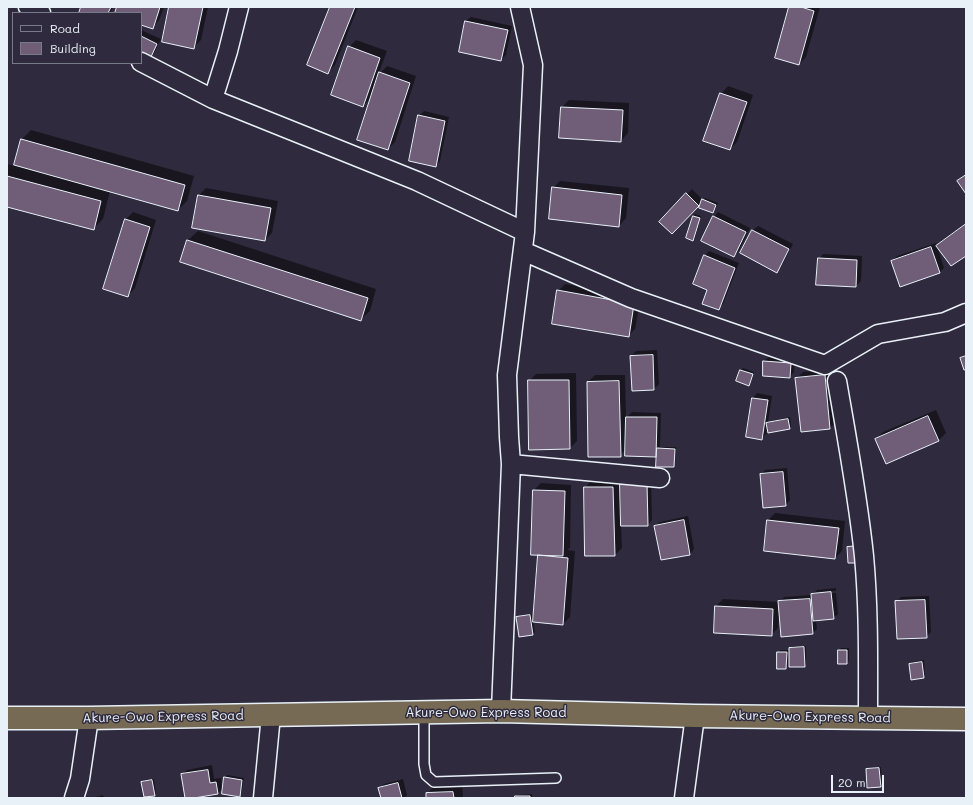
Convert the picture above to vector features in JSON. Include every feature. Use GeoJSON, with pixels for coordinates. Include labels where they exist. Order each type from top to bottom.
{"type":"FeatureCollection","features":[{"type":"Feature","properties":{"kind":"highway","name":"Akure-Owo Express Road"},"geometry":{"type":"LineString","coordinates":[[7,718],[501,711],[695,716],[966,719]]}},
{"type":"Feature","properties":{"kind":"street"},"geometry":{"type":"LineString","coordinates":[[213,99],[228,51],[239,7]]}},
{"type":"Feature","properties":{"kind":"street"},"geometry":{"type":"LineString","coordinates":[[501,711],[511,464],[508,437],[507,375],[525,232],[533,65],[520,7]]}},
{"type":"Feature","properties":{"kind":"street"},"geometry":{"type":"LineString","coordinates":[[142,63],[213,99],[417,181],[525,232]]}},
{"type":"Feature","properties":{"kind":"street"},"geometry":{"type":"LineString","coordinates":[[523,251],[631,298],[825,365],[878,334],[945,322],[966,313]]}},
{"type":"Feature","properties":{"kind":"street"},"geometry":{"type":"LineString","coordinates":[[837,381],[855,490],[864,557],[868,640],[868,718]]}},
{"type":"Feature","properties":{"kind":"street"},"geometry":{"type":"LineString","coordinates":[[511,464],[660,478]]}},
{"type":"Feature","properties":{"kind":"street"},"geometry":{"type":"LineString","coordinates":[[263,798],[271,715]]}},
{"type":"Feature","properties":{"kind":"street"},"geometry":{"type":"LineString","coordinates":[[684,798],[695,716]]}},
{"type":"Feature","properties":{"kind":"street"},"geometry":{"type":"LineString","coordinates":[[74,798],[80,779],[89,718]]}},
{"type":"Feature","properties":{"kind":"lane"},"geometry":{"type":"LineString","coordinates":[[424,712],[424,764],[426,775],[434,782],[556,778]]}},
{"type":"Feature","properties":{"kind":"building"},"geometry":{"type":"Polygon","coordinates":[[[81,7],[111,7],[108,12],[79,12],[81,7]]]}},
{"type":"Feature","properties":{"kind":"building"},"geometry":{"type":"Polygon","coordinates":[[[117,7],[160,7],[153,29],[142,25],[142,12],[115,12],[117,7]]]}},
{"type":"Feature","properties":{"kind":"building"},"geometry":{"type":"Polygon","coordinates":[[[169,7],[203,7],[194,49],[162,42],[169,7]]]}},
{"type":"Feature","properties":{"kind":"building"},"geometry":{"type":"Polygon","coordinates":[[[330,7],[355,7],[328,74],[307,65],[330,7]]]}},
{"type":"Feature","properties":{"kind":"building"},"geometry":{"type":"Polygon","coordinates":[[[789,7],[801,7],[814,11],[799,65],[775,58],[789,7]]]}},
{"type":"Feature","properties":{"kind":"building"},"geometry":{"type":"Polygon","coordinates":[[[465,21],[508,30],[501,61],[459,52],[465,21]]]}},
{"type":"Feature","properties":{"kind":"building"},"geometry":{"type":"Polygon","coordinates":[[[142,36],[157,44],[150,59],[142,55],[142,36]]]}},
{"type":"Feature","properties":{"kind":"building"},"geometry":{"type":"Polygon","coordinates":[[[348,46],[380,58],[363,107],[331,95],[348,46]]]}},
{"type":"Feature","properties":{"kind":"building"},"geometry":{"type":"Polygon","coordinates":[[[379,72],[410,83],[388,150],[357,140],[379,72]]]}},
{"type":"Feature","properties":{"kind":"building"},"geometry":{"type":"Polygon","coordinates":[[[720,93],[747,102],[730,150],[703,141],[720,93]]]}},
{"type":"Feature","properties":{"kind":"building"},"geometry":{"type":"Polygon","coordinates":[[[561,107],[623,110],[621,142],[559,138],[561,107]]]}},
{"type":"Feature","properties":{"kind":"building"},"geometry":{"type":"Polygon","coordinates":[[[418,115],[445,121],[436,167],[409,161],[418,115]]]}},
{"type":"Feature","properties":{"kind":"building"},"geometry":{"type":"Polygon","coordinates":[[[21,139],[185,185],[178,211],[14,165],[21,139]]]}},
{"type":"Feature","properties":{"kind":"building"},"geometry":{"type":"Polygon","coordinates":[[[966,175],[966,194],[957,181],[966,175]]]}},
{"type":"Feature","properties":{"kind":"building"},"geometry":{"type":"Polygon","coordinates":[[[7,176],[101,201],[94,230],[7,207],[7,176]]]}},
{"type":"Feature","properties":{"kind":"building"},"geometry":{"type":"Polygon","coordinates":[[[552,187],[622,195],[619,227],[549,219],[552,187]]]}},
{"type":"Feature","properties":{"kind":"building"},"geometry":{"type":"Polygon","coordinates":[[[686,193],[699,206],[672,234],[659,222],[686,193]]]}},
{"type":"Feature","properties":{"kind":"building"},"geometry":{"type":"Polygon","coordinates":[[[198,195],[271,208],[265,241],[192,228],[198,195]]]}},
{"type":"Feature","properties":{"kind":"building"},"geometry":{"type":"Polygon","coordinates":[[[702,199],[716,205],[713,213],[699,208],[702,199]]]}},
{"type":"Feature","properties":{"kind":"building"},"geometry":{"type":"Polygon","coordinates":[[[693,216],[700,218],[693,241],[686,238],[693,216]]]}},
{"type":"Feature","properties":{"kind":"building"},"geometry":{"type":"Polygon","coordinates":[[[713,216],[746,232],[734,257],[701,241],[713,216]]]}},
{"type":"Feature","properties":{"kind":"building"},"geometry":{"type":"Polygon","coordinates":[[[125,219],[150,227],[128,297],[103,289],[125,219]]]}},
{"type":"Feature","properties":{"kind":"building"},"geometry":{"type":"Polygon","coordinates":[[[966,224],[966,256],[951,266],[936,246],[966,224]]]}},
{"type":"Feature","properties":{"kind":"building"},"geometry":{"type":"Polygon","coordinates":[[[752,230],[789,249],[777,273],[740,253],[752,230]]]}},
{"type":"Feature","properties":{"kind":"building"},"geometry":{"type":"Polygon","coordinates":[[[187,240],[368,298],[361,321],[180,262],[187,240]]]}},
{"type":"Feature","properties":{"kind":"building"},"geometry":{"type":"Polygon","coordinates":[[[931,247],[940,273],[900,287],[891,261],[931,247]]]}},
{"type":"Feature","properties":{"kind":"building"},"geometry":{"type":"Polygon","coordinates":[[[704,255],[735,268],[719,310],[702,304],[707,290],[693,284],[704,255]]]}},
{"type":"Feature","properties":{"kind":"building"},"geometry":{"type":"Polygon","coordinates":[[[818,258],[857,260],[856,287],[816,285],[818,258]]]}},
{"type":"Feature","properties":{"kind":"building"},"geometry":{"type":"Polygon","coordinates":[[[557,290],[634,304],[629,337],[552,324],[557,290]]]}},
{"type":"Feature","properties":{"kind":"building"},"geometry":{"type":"Polygon","coordinates":[[[653,355],[654,390],[632,391],[630,356],[653,355]]]}},
{"type":"Feature","properties":{"kind":"building"},"geometry":{"type":"Polygon","coordinates":[[[966,356],[966,370],[964,370],[960,358],[966,356]]]}},
{"type":"Feature","properties":{"kind":"building"},"geometry":{"type":"Polygon","coordinates":[[[763,361],[791,363],[790,378],[763,376],[763,361]]]}},
{"type":"Feature","properties":{"kind":"building"},"geometry":{"type":"Polygon","coordinates":[[[740,370],[753,374],[749,386],[736,381],[740,370]]]}},
{"type":"Feature","properties":{"kind":"building"},"geometry":{"type":"Polygon","coordinates":[[[825,375],[830,429],[801,432],[795,378],[825,375]]]}},
{"type":"Feature","properties":{"kind":"building"},"geometry":{"type":"Polygon","coordinates":[[[528,380],[569,380],[570,449],[529,450],[528,380]]]}},
{"type":"Feature","properties":{"kind":"building"},"geometry":{"type":"Polygon","coordinates":[[[619,381],[621,457],[588,457],[587,382],[619,381]]]}},
{"type":"Feature","properties":{"kind":"building"},"geometry":{"type":"Polygon","coordinates":[[[752,398],[768,400],[762,440],[746,437],[752,398]]]}},
{"type":"Feature","properties":{"kind":"building"},"geometry":{"type":"Polygon","coordinates":[[[928,416],[939,441],[886,464],[875,439],[928,416]]]}},
{"type":"Feature","properties":{"kind":"building"},"geometry":{"type":"Polygon","coordinates":[[[626,417],[657,417],[656,457],[625,456],[626,417]]]}},
{"type":"Feature","properties":{"kind":"building"},"geometry":{"type":"Polygon","coordinates":[[[788,419],[790,429],[768,433],[766,423],[788,419]]]}},
{"type":"Feature","properties":{"kind":"building"},"geometry":{"type":"Polygon","coordinates":[[[657,448],[675,449],[674,467],[656,467],[657,448]]]}},
{"type":"Feature","properties":{"kind":"building"},"geometry":{"type":"Polygon","coordinates":[[[783,472],[786,506],[763,508],[760,474],[783,472]]]}},
{"type":"Feature","properties":{"kind":"building"},"geometry":{"type":"Polygon","coordinates":[[[620,484],[647,484],[648,526],[621,526],[620,484]]]}},
{"type":"Feature","properties":{"kind":"building"},"geometry":{"type":"Polygon","coordinates":[[[584,487],[613,487],[615,556],[585,556],[584,487]]]}},
{"type":"Feature","properties":{"kind":"building"},"geometry":{"type":"Polygon","coordinates":[[[533,490],[565,491],[563,556],[531,555],[533,490]]]}},
{"type":"Feature","properties":{"kind":"building"},"geometry":{"type":"Polygon","coordinates":[[[684,520],[690,555],[661,560],[654,526],[684,520]]]}},
{"type":"Feature","properties":{"kind":"building"},"geometry":{"type":"Polygon","coordinates":[[[767,520],[839,528],[835,559],[764,551],[767,520]]]}},
{"type":"Feature","properties":{"kind":"building"},"geometry":{"type":"Polygon","coordinates":[[[860,546],[861,563],[848,563],[847,547],[860,546]]]}},
{"type":"Feature","properties":{"kind":"building"},"geometry":{"type":"Polygon","coordinates":[[[538,555],[568,558],[563,625],[533,622],[538,555]]]}},
{"type":"Feature","properties":{"kind":"building"},"geometry":{"type":"Polygon","coordinates":[[[831,592],[834,619],[813,621],[811,594],[831,592]]]}},
{"type":"Feature","properties":{"kind":"building"},"geometry":{"type":"Polygon","coordinates":[[[810,599],[813,634],[781,637],[778,601],[810,599]]]}},
{"type":"Feature","properties":{"kind":"building"},"geometry":{"type":"Polygon","coordinates":[[[925,600],[927,638],[897,639],[895,601],[925,600]]]}},
{"type":"Feature","properties":{"kind":"building"},"geometry":{"type":"Polygon","coordinates":[[[715,606],[773,609],[772,636],[714,633],[715,606]]]}},
{"type":"Feature","properties":{"kind":"building"},"geometry":{"type":"Polygon","coordinates":[[[530,615],[533,635],[519,637],[516,617],[530,615]]]}},
{"type":"Feature","properties":{"kind":"building"},"geometry":{"type":"Polygon","coordinates":[[[804,647],[805,667],[789,667],[789,648],[804,647]]]}},
{"type":"Feature","properties":{"kind":"building"},"geometry":{"type":"Polygon","coordinates":[[[838,650],[847,650],[847,664],[838,664],[838,650]]]}},
{"type":"Feature","properties":{"kind":"building"},"geometry":{"type":"Polygon","coordinates":[[[777,652],[787,652],[786,669],[777,669],[777,652]]]}},
{"type":"Feature","properties":{"kind":"building"},"geometry":{"type":"Polygon","coordinates":[[[922,662],[924,678],[911,680],[909,664],[922,662]]]}},
{"type":"Feature","properties":{"kind":"building"},"geometry":{"type":"Polygon","coordinates":[[[879,768],[881,787],[867,788],[866,769],[879,768]]]}},
{"type":"Feature","properties":{"kind":"building"},"geometry":{"type":"Polygon","coordinates":[[[208,770],[210,783],[216,782],[218,794],[185,798],[181,774],[208,770]]]}},
{"type":"Feature","properties":{"kind":"building"},"geometry":{"type":"Polygon","coordinates":[[[224,777],[242,780],[240,797],[222,794],[224,777]]]}},
{"type":"Feature","properties":{"kind":"building"},"geometry":{"type":"Polygon","coordinates":[[[152,780],[155,796],[144,797],[141,782],[152,780]]]}},
{"type":"Feature","properties":{"kind":"building"},"geometry":{"type":"Polygon","coordinates":[[[398,783],[402,798],[381,798],[378,788],[398,783]]]}},
{"type":"Feature","properties":{"kind":"building"},"geometry":{"type":"Polygon","coordinates":[[[453,792],[454,798],[426,798],[426,793],[453,792]]]}},
{"type":"Feature","properties":{"kind":"building"},"geometry":{"type":"Polygon","coordinates":[[[515,796],[530,796],[530,798],[515,798],[515,796]]]}}]}
